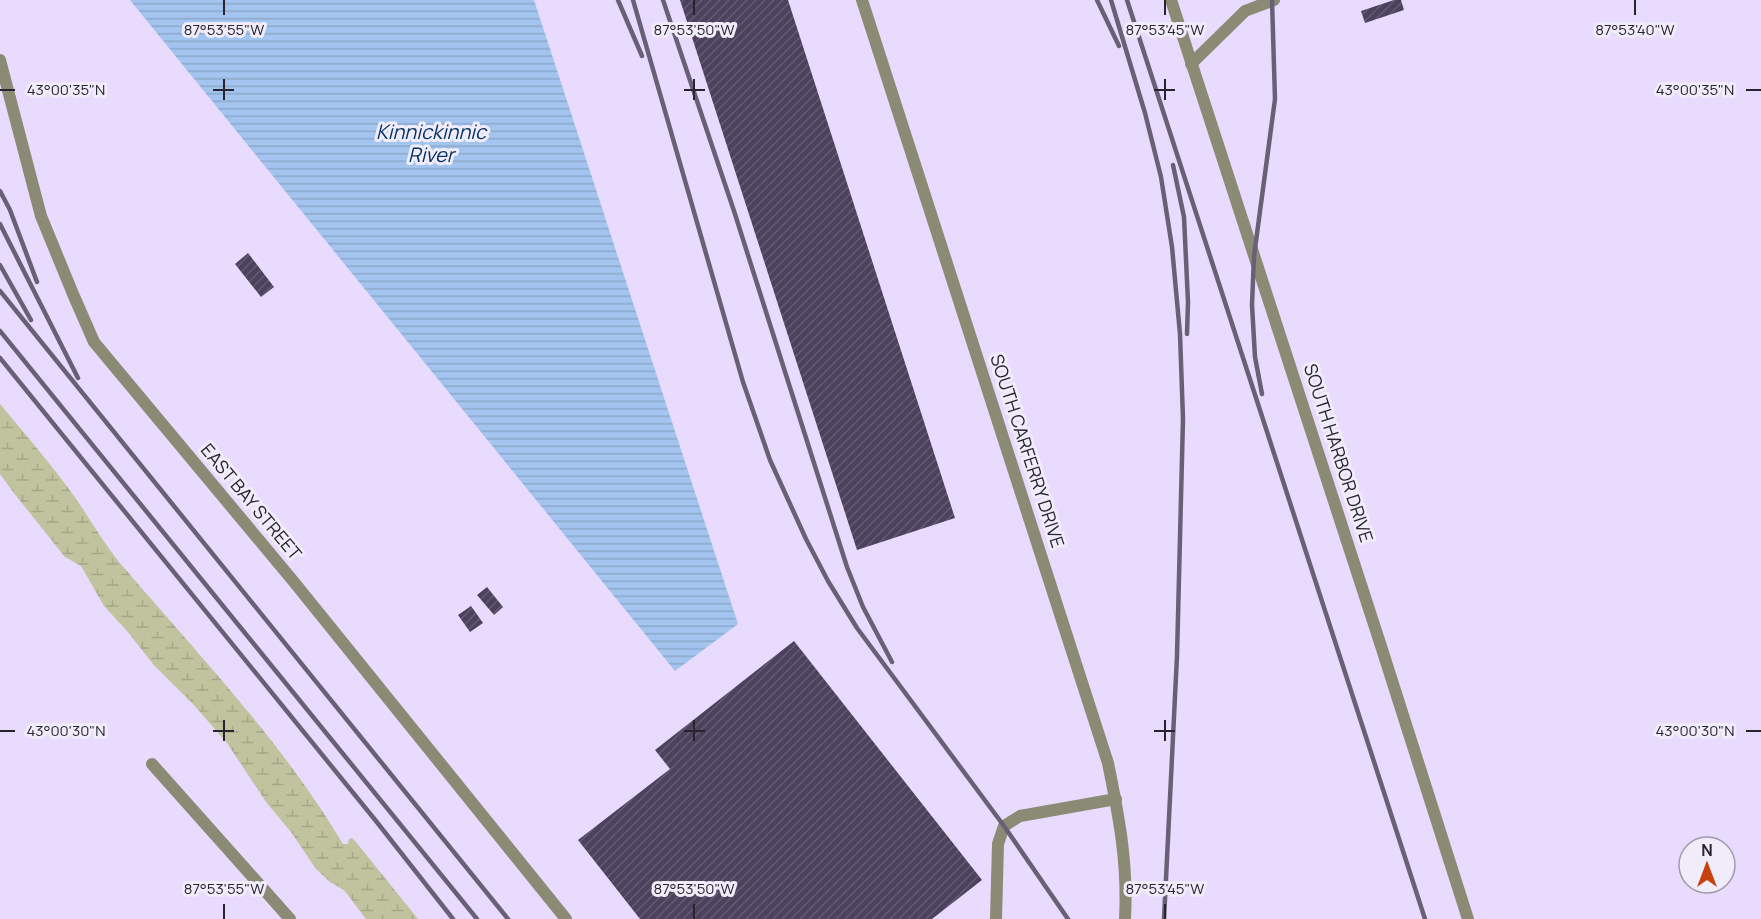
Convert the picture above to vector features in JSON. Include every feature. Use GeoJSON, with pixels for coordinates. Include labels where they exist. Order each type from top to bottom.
{"type":"FeatureCollection","features":[{"type":"Feature","properties":{"kind":"street","name":"SOUTH CARFERRY DRIVE"},"geometry":{"type":"LineString","coordinates":[[862,0],[1108,763],[1124,850],[1125,919]]}},
{"type":"Feature","properties":{"kind":"street","name":"SOUTH HARBOR DRIVE"},"geometry":{"type":"LineString","coordinates":[[1170,0],[1468,919]]}},
{"type":"Feature","properties":{"kind":"street"},"geometry":{"type":"LineString","coordinates":[[1191,64],[1245,11],[1257,3],[1274,0]]}},
{"type":"Feature","properties":{"kind":"street","name":"EAST BAY STREET"},"geometry":{"type":"LineString","coordinates":[[0,60],[41,216],[94,342],[301,591],[566,919]]}},
{"type":"Feature","properties":{"kind":"street"},"geometry":{"type":"LineString","coordinates":[[152,764],[290,919]]}},
{"type":"Feature","properties":{"kind":"street"},"geometry":{"type":"LineString","coordinates":[[996,919],[998,844],[1004,826],[1020,816],[1116,799]]}},
{"type":"Feature","properties":{"kind":"green space"},"geometry":{"type":"Polygon","coordinates":[[[0,404],[65,484],[119,561],[268,736],[320,807],[343,844],[348,844],[349,839],[352,838],[356,842],[418,919],[366,919],[344,890],[330,882],[316,869],[291,832],[266,802],[227,743],[193,704],[153,664],[104,606],[81,566],[65,557],[0,474],[0,404]]]}},
{"type":"Feature","properties":{"kind":"water","name":"Kinnickinnic River"},"geometry":{"type":"Polygon","coordinates":[[[130,0],[534,0],[738,624],[675,671],[130,0]]]}},
{"type":"Feature","properties":{"kind":"building"},"geometry":{"type":"Polygon","coordinates":[[[680,0],[788,0],[955,518],[857,550],[680,0]]]}},
{"type":"Feature","properties":{"kind":"building"},"geometry":{"type":"Polygon","coordinates":[[[1394,0],[1401,0],[1404,10],[1365,23],[1361,11],[1394,0]]]}},
{"type":"Feature","properties":{"kind":"building"},"geometry":{"type":"Polygon","coordinates":[[[248,253],[274,287],[261,297],[235,264],[248,253]]]}},
{"type":"Feature","properties":{"kind":"building"},"geometry":{"type":"Polygon","coordinates":[[[487,587],[503,607],[494,615],[477,595],[487,587]]]}},
{"type":"Feature","properties":{"kind":"building"},"geometry":{"type":"Polygon","coordinates":[[[471,606],[483,623],[470,632],[458,615],[471,606]]]}},
{"type":"Feature","properties":{"kind":"building"},"geometry":{"type":"Polygon","coordinates":[[[794,641],[982,880],[932,919],[640,919],[578,840],[670,769],[655,750],[794,641]]]}},
{"type":"Feature","properties":{"kind":"railway"},"geometry":{"type":"LineString","coordinates":[[618,0],[642,56]]}},
{"type":"Feature","properties":{"kind":"railway"},"geometry":{"type":"LineString","coordinates":[[633,0],[743,382],[770,460],[806,539],[857,628],[1004,826],[1068,919]]}},
{"type":"Feature","properties":{"kind":"railway"},"geometry":{"type":"LineString","coordinates":[[663,0],[734,211],[847,567],[863,607],[892,662]]}},
{"type":"Feature","properties":{"kind":"railway"},"geometry":{"type":"LineString","coordinates":[[1097,0],[1119,46]]}},
{"type":"Feature","properties":{"kind":"railway"},"geometry":{"type":"LineString","coordinates":[[1111,0],[1145,113],[1161,177],[1172,247],[1180,334],[1183,419],[1177,656],[1164,919]]}},
{"type":"Feature","properties":{"kind":"railway"},"geometry":{"type":"LineString","coordinates":[[1127,0],[1425,919]]}},
{"type":"Feature","properties":{"kind":"railway"},"geometry":{"type":"LineString","coordinates":[[1262,394],[1255,357],[1252,305],[1254,256],[1275,99],[1272,0]]}},
{"type":"Feature","properties":{"kind":"railway"},"geometry":{"type":"LineString","coordinates":[[1173,165],[1184,217],[1188,302],[1187,334]]}},
{"type":"Feature","properties":{"kind":"railway"},"geometry":{"type":"LineString","coordinates":[[0,191],[10,210],[37,282]]}},
{"type":"Feature","properties":{"kind":"railway"},"geometry":{"type":"LineString","coordinates":[[0,224],[78,378]]}},
{"type":"Feature","properties":{"kind":"railway"},"geometry":{"type":"LineString","coordinates":[[0,265],[31,320]]}},
{"type":"Feature","properties":{"kind":"railway"},"geometry":{"type":"LineString","coordinates":[[0,291],[508,919]]}},
{"type":"Feature","properties":{"kind":"railway"},"geometry":{"type":"LineString","coordinates":[[0,331],[477,919]]}},
{"type":"Feature","properties":{"kind":"railway"},"geometry":{"type":"LineString","coordinates":[[0,358],[453,919]]}}]}
